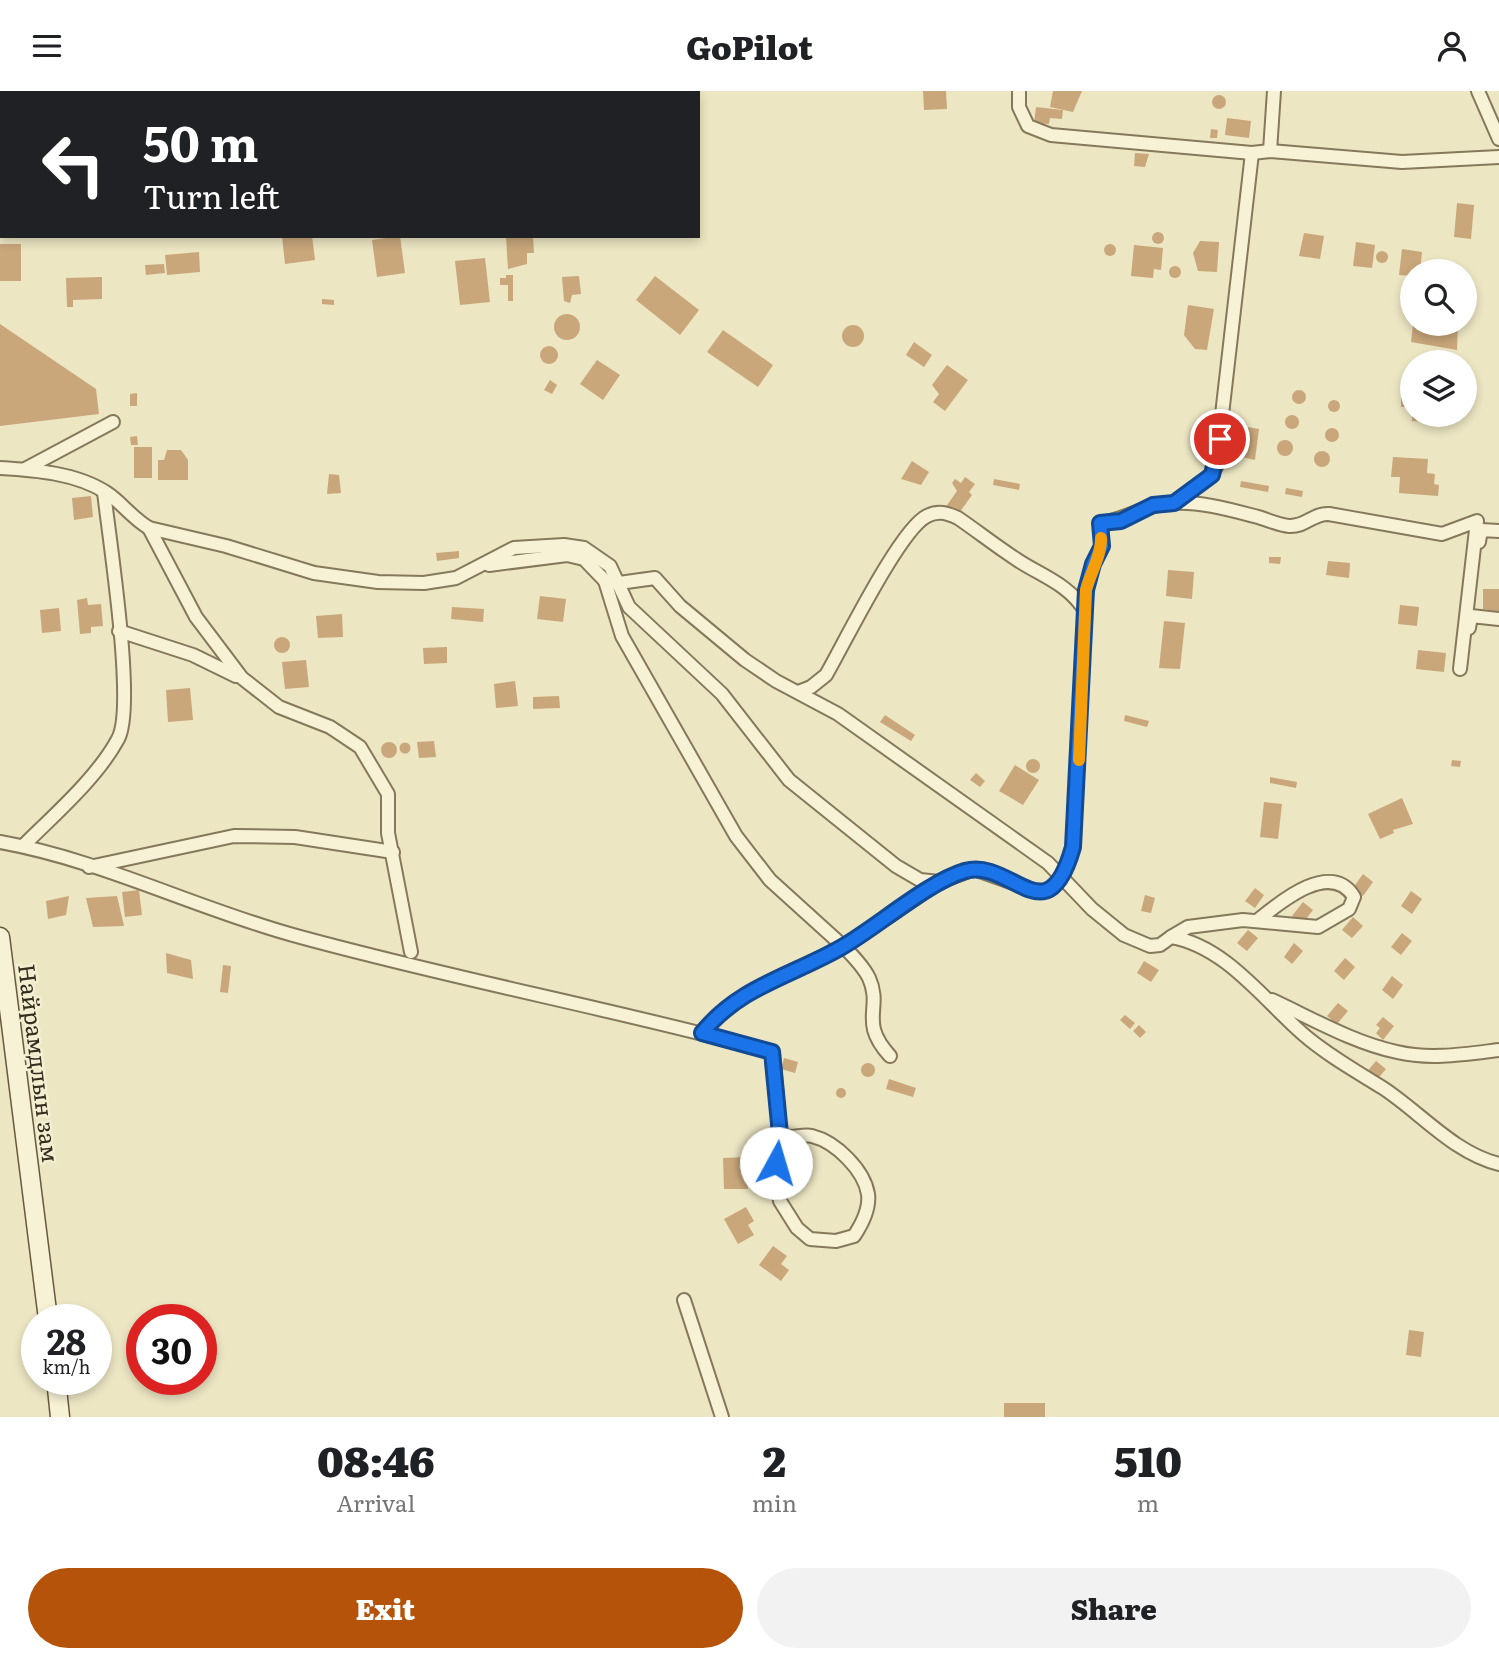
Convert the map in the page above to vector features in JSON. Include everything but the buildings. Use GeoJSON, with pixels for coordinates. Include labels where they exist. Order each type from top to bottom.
{"type":"FeatureCollection","features":[{"type":"Feature","properties":{"kind":"main road","name":"Найрамдлын зам"},"geometry":{"type":"LineString","coordinates":[[0,937],[46,1304]]}},
{"type":"Feature","properties":{"kind":"main road"},"geometry":{"type":"LineString","coordinates":[[57,1395],[60,1417]]}},
{"type":"Feature","properties":{"kind":"street"},"geometry":{"type":"LineString","coordinates":[[1019,91],[1019,107],[1024,121],[1042,133],[1252,153],[1270,151],[1402,162],[1499,156]]}},
{"type":"Feature","properties":{"kind":"street"},"geometry":{"type":"LineString","coordinates":[[1270,151],[1274,91]]}},
{"type":"Feature","properties":{"kind":"street"},"geometry":{"type":"LineString","coordinates":[[1478,91],[1499,139]]}},
{"type":"Feature","properties":{"kind":"street"},"geometry":{"type":"LineString","coordinates":[[1174,503],[1209,477],[1216,467],[1252,153]]}},
{"type":"Feature","properties":{"kind":"street"},"geometry":{"type":"LineString","coordinates":[[25,469],[113,422]]}},
{"type":"Feature","properties":{"kind":"street"},"geometry":{"type":"LineString","coordinates":[[0,468],[25,469],[71,478],[104,492],[149,528],[197,617],[247,683]]}},
{"type":"Feature","properties":{"kind":"street"},"geometry":{"type":"LineString","coordinates":[[23,846],[82,786],[118,741],[124,724],[120,631],[104,492]]}},
{"type":"Feature","properties":{"kind":"street"},"geometry":{"type":"LineString","coordinates":[[1050,889],[1062,878],[1073,847],[1085,612],[1089,577],[1102,546],[1100,523],[1121,521],[1153,505],[1174,503],[1233,511],[1287,526],[1299,525],[1319,513],[1441,534],[1477,521],[1460,669],[1471,616],[1481,530],[1499,531]]}},
{"type":"Feature","properties":{"kind":"street"},"geometry":{"type":"LineString","coordinates":[[798,692],[811,688],[826,675],[891,561],[916,525],[936,513],[948,513],[958,517],[1018,561],[1050,578],[1071,593],[1085,612]]}},
{"type":"Feature","properties":{"kind":"street"},"geometry":{"type":"LineString","coordinates":[[149,528],[226,547],[300,570],[355,580],[440,581],[485,565],[514,548],[564,545],[584,548],[603,559],[619,583],[629,607]]}},
{"type":"Feature","properties":{"kind":"street"},"geometry":{"type":"LineString","coordinates":[[485,565],[567,555],[584,559],[629,607],[722,694],[789,780],[896,866],[920,880],[940,882]]}},
{"type":"Feature","properties":{"kind":"street"},"geometry":{"type":"LineString","coordinates":[[619,583],[655,578],[680,606],[718,639],[776,681],[849,721],[1048,863],[1090,907],[1124,935],[1150,947],[1160,945],[1188,927],[1258,920],[1318,927],[1349,909],[1354,897],[1341,886],[1314,883],[1298,891],[1258,920]]}},
{"type":"Feature","properties":{"kind":"street"},"geometry":{"type":"LineString","coordinates":[[605,581],[622,636],[736,836],[771,880],[844,947],[869,977],[873,997],[872,1031],[890,1056]]}},
{"type":"Feature","properties":{"kind":"street"},"geometry":{"type":"LineString","coordinates":[[1471,616],[1499,619]]}},
{"type":"Feature","properties":{"kind":"street"},"geometry":{"type":"LineString","coordinates":[[120,631],[215,664],[279,707],[330,727],[360,747],[387,794],[388,833],[411,951]]}},
{"type":"Feature","properties":{"kind":"street"},"geometry":{"type":"LineString","coordinates":[[88,867],[234,835],[295,837],[393,852]]}},
{"type":"Feature","properties":{"kind":"street"},"geometry":{"type":"LineString","coordinates":[[0,842],[23,846],[227,915],[326,944],[772,1052],[780,1134],[775,1174],[786,1213],[810,1239],[850,1239],[860,1227],[868,1205],[869,1196],[858,1172],[828,1143],[811,1136],[792,1138],[780,1134]]}},
{"type":"Feature","properties":{"kind":"street"},"geometry":{"type":"LineString","coordinates":[[702,1033],[720,1011],[739,997],[844,947],[940,882],[974,869],[1038,892],[1063,890],[1090,907]]}},
{"type":"Feature","properties":{"kind":"street"},"geometry":{"type":"LineString","coordinates":[[1171,937],[1203,947],[1263,995],[1305,1036],[1384,1089],[1471,1154],[1499,1164]]}},
{"type":"Feature","properties":{"kind":"street"},"geometry":{"type":"LineString","coordinates":[[1263,995],[1371,1045],[1398,1053],[1434,1056],[1498,1049]]}},
{"type":"Feature","properties":{"kind":"street"},"geometry":{"type":"LineString","coordinates":[[684,1300],[722,1417]]}},
{"type":"Feature","properties":{"kind":"slow traffic"},"geometry":{"type":"LineString","coordinates":[[1079,760],[1086,590],[1093,564],[1102,546],[1101,538]]}},
{"type":"Feature","properties":{"kind":"route"},"geometry":{"type":"LineString","coordinates":[[776,1163],[780,1134],[775,1060],[772,1052],[702,1033],[720,1011],[739,997],[844,947],[940,882],[962,872],[974,869],[984,871],[1038,892],[1048,891],[1062,878],[1073,847],[1083,698],[1086,590],[1093,564],[1102,546],[1100,523],[1121,521],[1153,505],[1174,503],[1212,475],[1216,467],[1220,439]]}}]}
